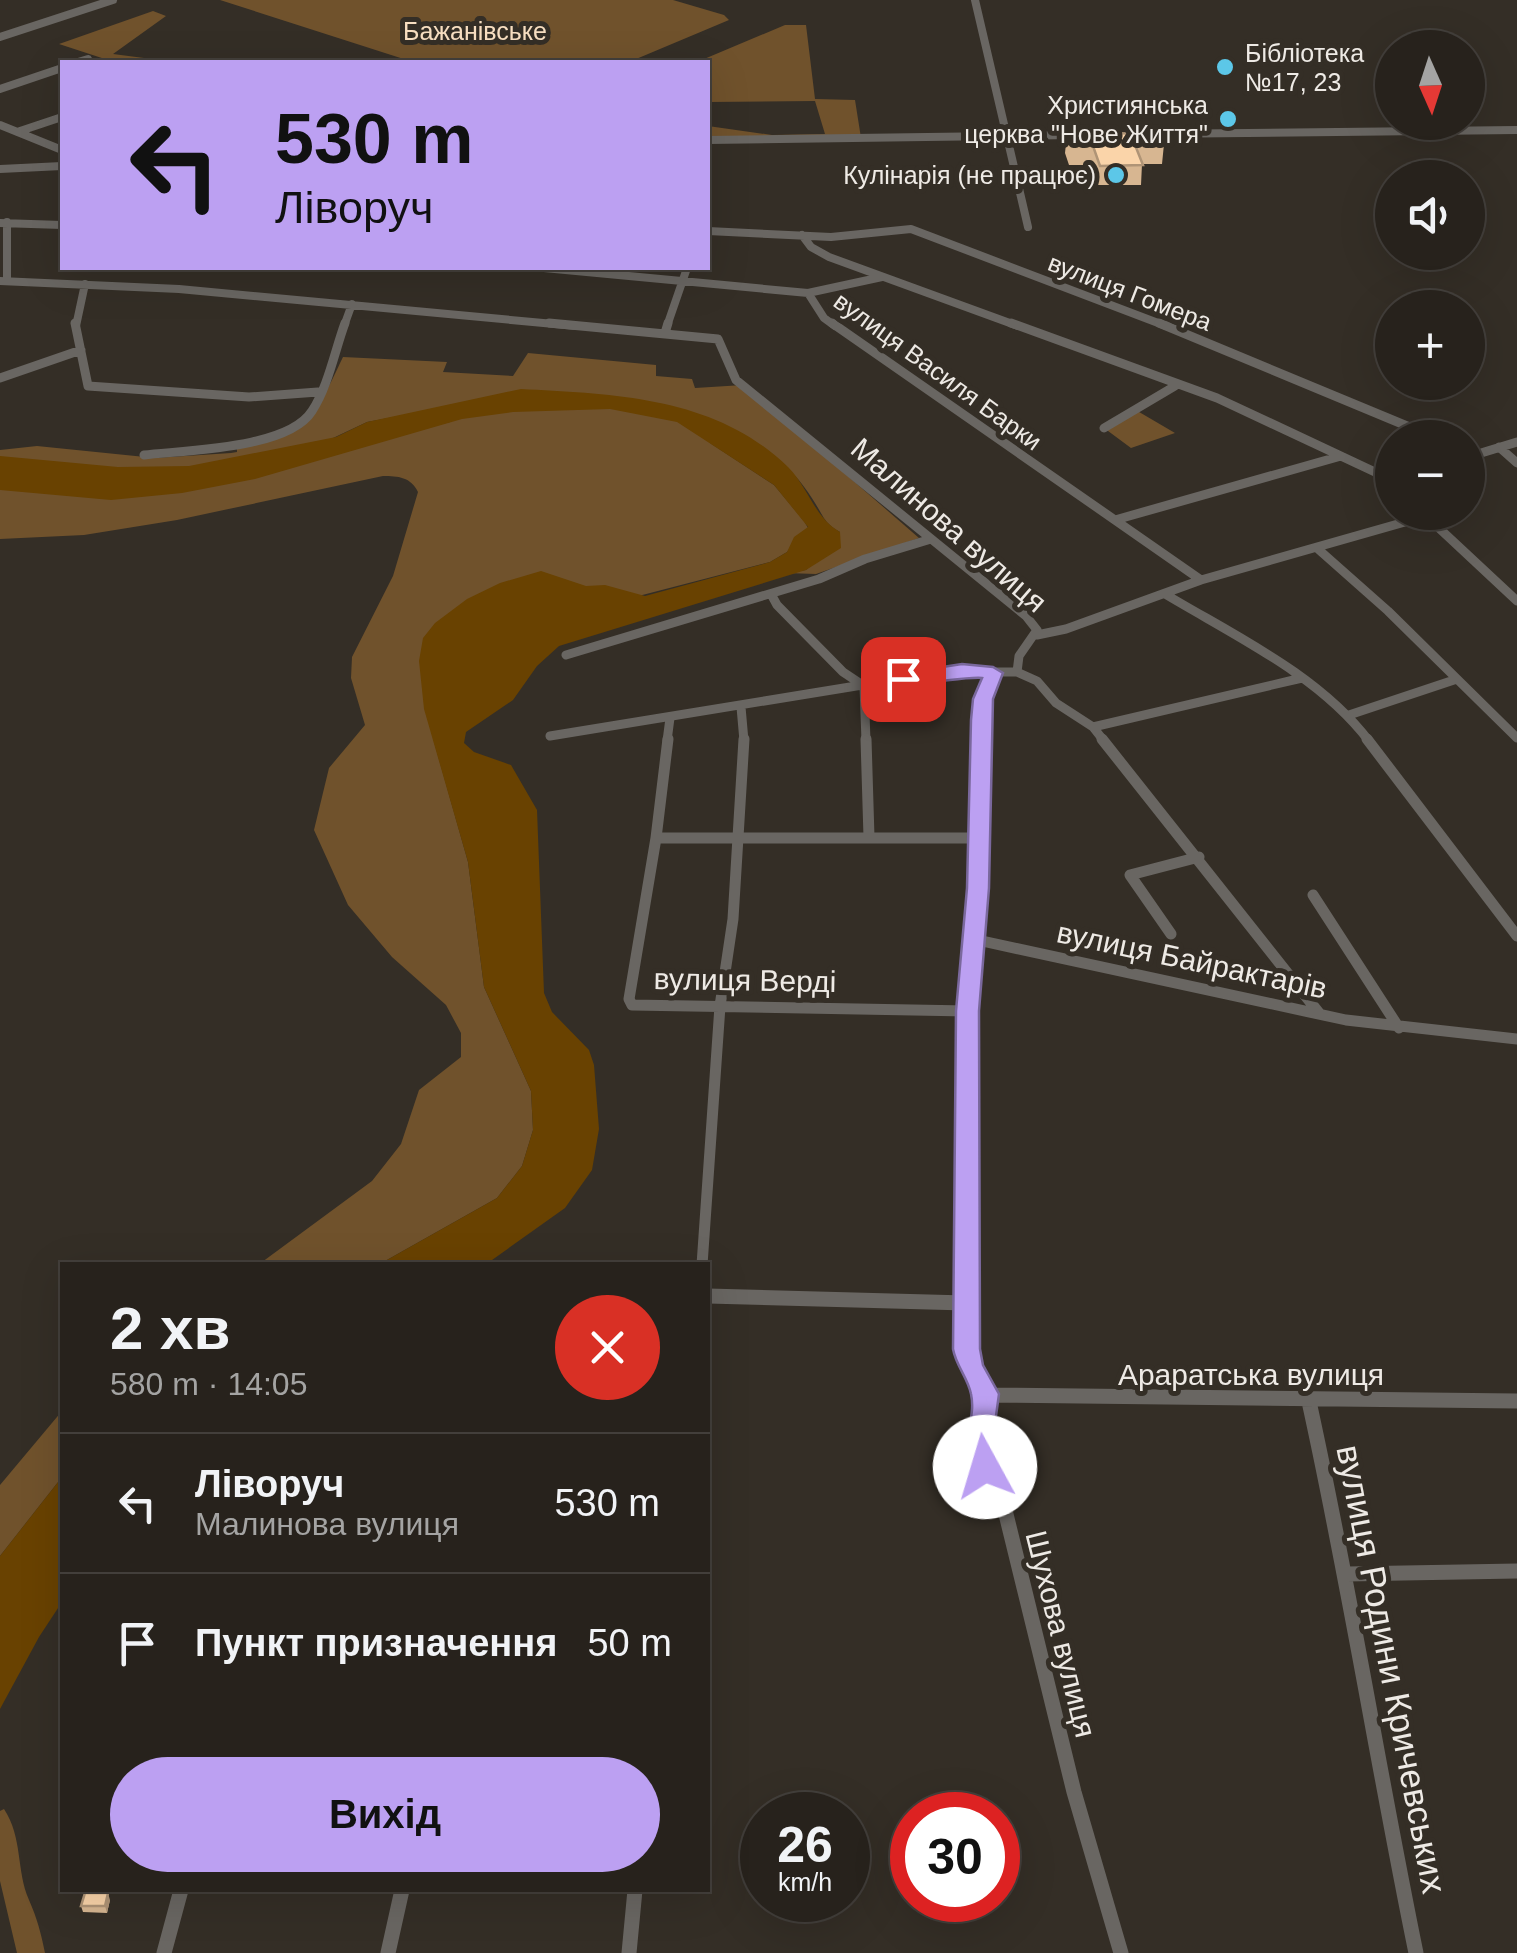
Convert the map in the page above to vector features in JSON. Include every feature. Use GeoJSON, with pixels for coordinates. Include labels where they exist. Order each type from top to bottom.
{"type":"FeatureCollection","features":[{"type":"Feature","properties":{"kind":"street"},"geometry":{"type":"LineString","coordinates":[[0,36],[113,0]]}},
{"type":"Feature","properties":{"kind":"street"},"geometry":{"type":"LineString","coordinates":[[975,0],[1028,227]]}},
{"type":"Feature","properties":{"kind":"street"},"geometry":{"type":"LineString","coordinates":[[0,89],[60,69]]}},
{"type":"Feature","properties":{"kind":"street"},"geometry":{"type":"LineString","coordinates":[[0,134],[60,118]]}},
{"type":"Feature","properties":{"kind":"street"},"geometry":{"type":"LineString","coordinates":[[0,125],[60,149]]}},
{"type":"Feature","properties":{"kind":"street"},"geometry":{"type":"LineString","coordinates":[[1128,134],[1517,130]]}},
{"type":"Feature","properties":{"kind":"street"},"geometry":{"type":"LineString","coordinates":[[710,140],[1088,135]]}},
{"type":"Feature","properties":{"kind":"street"},"geometry":{"type":"LineString","coordinates":[[0,169],[60,166]]}},
{"type":"Feature","properties":{"kind":"street"},"geometry":{"type":"LineString","coordinates":[[60,225],[3,222],[4,281],[352,304],[666,333],[686,270]]}},
{"type":"Feature","properties":{"kind":"street","name":"вулиця Гомера"},"geometry":{"type":"LineString","coordinates":[[710,231],[852,237],[886,228],[911,230],[1203,340],[1393,420]]}},
{"type":"Feature","properties":{"kind":"street"},"geometry":{"type":"LineString","coordinates":[[802,236],[820,253],[1247,410],[1375,472]]}},
{"type":"Feature","properties":{"kind":"street"},"geometry":{"type":"LineString","coordinates":[[567,270],[808,294]]}},
{"type":"Feature","properties":{"kind":"street","name":"вулиця Василя Барки"},"geometry":{"type":"LineString","coordinates":[[883,277],[808,294],[824,318],[1201,580]]}},
{"type":"Feature","properties":{"kind":"street"},"geometry":{"type":"LineString","coordinates":[[85,284],[75,321],[86,384],[92,388],[249,396],[318,392]]}},
{"type":"Feature","properties":{"kind":"street"},"geometry":{"type":"LineString","coordinates":[[144,455],[204,450],[278,435],[308,417],[352,304]]}},
{"type":"Feature","properties":{"kind":"street","name":"Малинова вулиця"},"geometry":{"type":"LineString","coordinates":[[666,333],[722,342],[728,370],[736,380],[1036,625],[1037,635],[1020,656],[1016,672]]}},
{"type":"Feature","properties":{"kind":"street"},"geometry":{"type":"LineString","coordinates":[[0,378],[81,350]]}},
{"type":"Feature","properties":{"kind":"street"},"geometry":{"type":"LineString","coordinates":[[1104,428],[1175,386]]}},
{"type":"Feature","properties":{"kind":"street"},"geometry":{"type":"LineString","coordinates":[[1485,450],[1517,442]]}},
{"type":"Feature","properties":{"kind":"street"},"geometry":{"type":"LineString","coordinates":[[1500,447],[1517,463]]}},
{"type":"Feature","properties":{"kind":"street"},"geometry":{"type":"LineString","coordinates":[[1115,520],[1341,456]]}},
{"type":"Feature","properties":{"kind":"street"},"geometry":{"type":"LineString","coordinates":[[1037,635],[1201,580],[1376,530]]}},
{"type":"Feature","properties":{"kind":"street"},"geometry":{"type":"LineString","coordinates":[[1442,530],[1517,601]]}},
{"type":"Feature","properties":{"kind":"street"},"geometry":{"type":"LineString","coordinates":[[566,655],[772,594],[931,540]]}},
{"type":"Feature","properties":{"kind":"street"},"geometry":{"type":"LineString","coordinates":[[1318,549],[1517,738]]}},
{"type":"Feature","properties":{"kind":"street"},"geometry":{"type":"LineString","coordinates":[[772,594],[777,605],[843,672],[864,686]]}},
{"type":"Feature","properties":{"kind":"street"},"geometry":{"type":"LineString","coordinates":[[1165,594],[1302,678],[1348,715],[1517,936]]}},
{"type":"Feature","properties":{"kind":"street"},"geometry":{"type":"LineString","coordinates":[[550,736],[942,672],[1016,672],[1037,681],[1056,703],[1093,727],[1319,1012]]}},
{"type":"Feature","properties":{"kind":"street","name":"Шухова вулиця"},"geometry":{"type":"LineString","coordinates":[[993,673],[983,699],[968,1011],[969,1365],[985,1394],[979,1438],[982,1454],[1004,1506],[1074,1792],[1121,1953]]}},
{"type":"Feature","properties":{"kind":"street"},"geometry":{"type":"LineString","coordinates":[[1093,727],[1302,678]]}},
{"type":"Feature","properties":{"kind":"street"},"geometry":{"type":"LineString","coordinates":[[1348,715],[1457,679]]}},
{"type":"Feature","properties":{"kind":"street"},"geometry":{"type":"LineString","coordinates":[[864,686],[869,837]]}},
{"type":"Feature","properties":{"kind":"street"},"geometry":{"type":"LineString","coordinates":[[702,1262],[720,1006],[739,837],[745,720],[741,706]]}},
{"type":"Feature","properties":{"kind":"street","name":"вулиця Верді"},"geometry":{"type":"LineString","coordinates":[[670,718],[632,1005],[968,1011]]}},
{"type":"Feature","properties":{"kind":"street"},"geometry":{"type":"LineString","coordinates":[[656,838],[978,838]]}},
{"type":"Feature","properties":{"kind":"street"},"geometry":{"type":"LineString","coordinates":[[1170,934],[1130,876],[1199,857]]}},
{"type":"Feature","properties":{"kind":"street","name":"вулиця Байрактарів"},"geometry":{"type":"LineString","coordinates":[[1313,895],[1399,1028]]}},
{"type":"Feature","properties":{"kind":"street","name":"вулиця Байрактарів"},"geometry":{"type":"LineString","coordinates":[[973,939],[1399,1028],[1517,1039]]}},
{"type":"Feature","properties":{"kind":"street"},"geometry":{"type":"LineString","coordinates":[[710,1296],[966,1304]]}},
{"type":"Feature","properties":{"kind":"street","name":"Араратська вулиця"},"geometry":{"type":"LineString","coordinates":[[985,1394],[1199,1401],[1308,1397],[1517,1401]]}},
{"type":"Feature","properties":{"kind":"street","name":"вулиця Родини Кричевських"},"geometry":{"type":"LineString","coordinates":[[1308,1397],[1348,1574],[1385,1804],[1416,1953]]}},
{"type":"Feature","properties":{"kind":"street"},"geometry":{"type":"LineString","coordinates":[[1348,1574],[1517,1571]]}},
{"type":"Feature","properties":{"kind":"street"},"geometry":{"type":"LineString","coordinates":[[164,1953],[179,1892]]}},
{"type":"Feature","properties":{"kind":"street"},"geometry":{"type":"LineString","coordinates":[[388,1953],[402,1892]]}},
{"type":"Feature","properties":{"kind":"street"},"geometry":{"type":"LineString","coordinates":[[629,1953],[635,1892]]}},
{"type":"Feature","properties":{"kind":"green space","name":"Бажанівське"},"geometry":{"type":"Polygon","coordinates":[[[220,0],[673,0],[724,15],[729,20],[634,60],[407,60],[220,0]]]}},
{"type":"Feature","properties":{"kind":"green space"},"geometry":{"type":"Polygon","coordinates":[[[153,11],[166,16],[113,54],[160,60],[108,60],[59,44],[153,11]]]}},
{"type":"Feature","properties":{"kind":"green space"},"geometry":{"type":"Polygon","coordinates":[[[785,25],[806,25],[815,99],[855,100],[861,138],[710,140],[710,126],[772,135],[825,134],[815,101],[710,102],[710,60],[702,60],[785,25]]]}},
{"type":"Feature","properties":{"kind":"green space"},"geometry":{"type":"Polygon","coordinates":[[[528,353],[656,365],[656,376],[692,379],[695,388],[743,385],[919,538],[816,574],[786,573],[806,570],[840,532],[827,523],[804,486],[782,464],[759,453],[710,443],[774,485],[804,521],[808,528],[787,552],[770,562],[596,607],[433,738],[468,862],[484,987],[531,1091],[533,1130],[522,1166],[497,1198],[383,1262],[262,1262],[372,1181],[401,1144],[419,1090],[461,1057],[461,1033],[446,1005],[392,957],[348,905],[314,830],[329,768],[365,725],[351,678],[352,657],[393,576],[418,492],[404,478],[383,476],[177,520],[84,535],[0,539],[0,450],[37,446],[155,458],[237,452],[237,446],[280,434],[306,420],[323,397],[343,357],[447,362],[443,372],[513,376],[528,353]],[[399,416],[367,422],[333,438],[394,436],[450,422],[399,416]]]}},
{"type":"Feature","properties":{"kind":"green space"},"geometry":{"type":"Polygon","coordinates":[[[1134,409],[1175,433],[1131,448],[1104,428],[1134,409]]]}},
{"type":"Feature","properties":{"kind":"green space"},"geometry":{"type":"Polygon","coordinates":[[[60,1413],[60,1480],[0,1556],[0,1485],[60,1413]]]}},
{"type":"Feature","properties":{"kind":"green space"},"geometry":{"type":"Polygon","coordinates":[[[4,1809],[14,1831],[25,1889],[45,1953],[17,1953],[0,1881],[0,1811],[4,1809]]]}},
{"type":"Feature","properties":{"kind":"shaded area"},"geometry":{"type":"Polygon","coordinates":[[[521,389],[593,393],[663,404],[729,426],[760,444],[788,467],[824,518],[840,532],[841,548],[806,570],[559,646],[537,666],[513,700],[466,732],[464,743],[474,752],[511,765],[537,810],[544,993],[552,1012],[589,1050],[594,1065],[599,1129],[592,1170],[565,1208],[489,1262],[383,1262],[497,1198],[522,1166],[533,1130],[531,1091],[484,987],[468,862],[424,709],[419,661],[423,638],[435,623],[467,599],[500,583],[541,571],[586,586],[605,585],[645,596],[770,562],[787,552],[794,537],[808,527],[774,485],[677,422],[610,409],[513,412],[462,419],[255,479],[182,493],[111,500],[0,490],[0,456],[118,467],[189,466],[336,437],[367,422],[521,389]]]}},
{"type":"Feature","properties":{"kind":"shaded area"},"geometry":{"type":"Polygon","coordinates":[[[60,1480],[60,1605],[0,1709],[0,1556],[60,1480]]]}},
{"type":"Feature","properties":{"kind":"building"},"geometry":{"type":"Polygon","coordinates":[[[1159,133],[1164,144],[1135,145],[1143,165],[1100,166],[1093,146],[1071,146],[1067,134],[1159,133]]]}},
{"type":"Feature","properties":{"kind":"building"},"geometry":{"type":"Polygon","coordinates":[[[85,1893],[108,1893],[105,1906],[81,1906],[85,1893]]]}},
{"type":"Feature","properties":{"kind":"place","name":"Бібліотека №17, 23"},"geometry":{"type":"Point","coordinates":[1225,67]}},
{"type":"Feature","properties":{"kind":"place","name":"Християнська церква \"Нове Життя\""},"geometry":{"type":"Point","coordinates":[1228,119]}},
{"type":"Feature","properties":{"kind":"place","name":"Кулінарія (не працює)"},"geometry":{"type":"Point","coordinates":[1116,175]}},
{"type":"Feature","properties":{"kind":"route"},"geometry":{"type":"LineString","coordinates":[[903,679],[962,670],[993,673],[983,699],[966,1112],[966,1349],[969,1365],[985,1394],[979,1438],[985,1467]]}}]}
